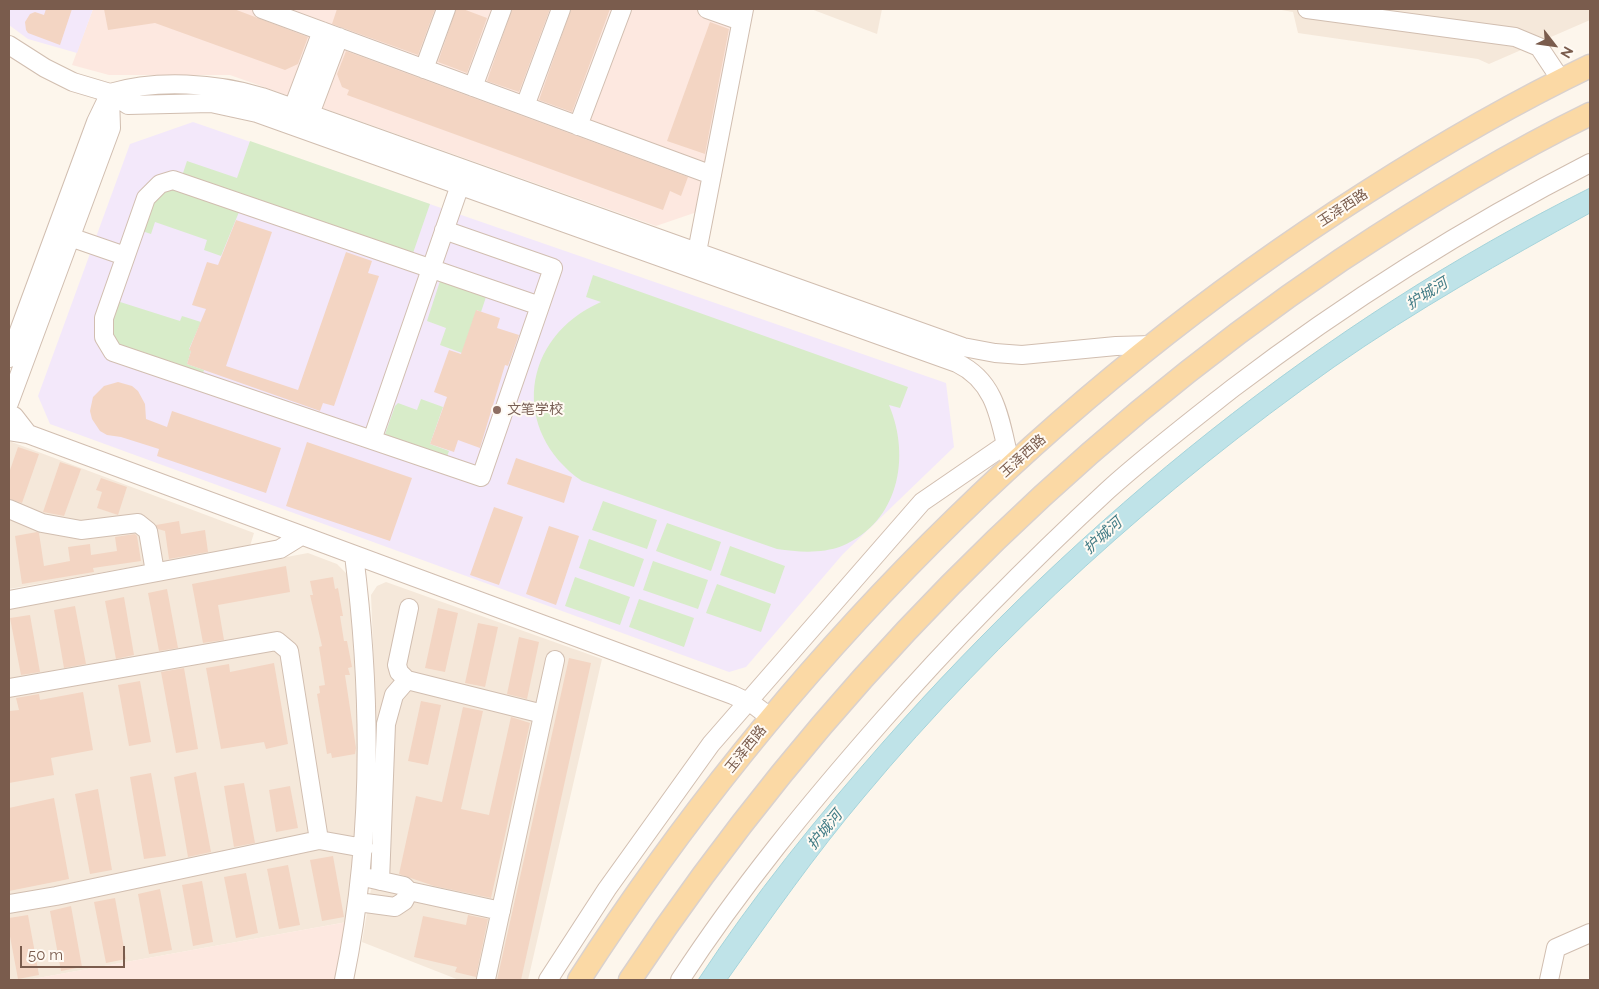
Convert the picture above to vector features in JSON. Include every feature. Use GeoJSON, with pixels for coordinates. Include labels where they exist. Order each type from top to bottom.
{"type":"FeatureCollection","features":[{"type":"Feature","properties":{"kind":"main road","name":"玉泽西路"},"geometry":{"type":"LineString","coordinates":[[578,980],[694,815],[771,718],[877,598],[1008,456],[1234,283],[1345,206],[1451,140],[1590,66]]}},
{"type":"Feature","properties":{"kind":"main road"},"geometry":{"type":"LineString","coordinates":[[630,980],[728,841],[819,728],[914,621],[1040,498],[1113,433],[1202,360],[1317,277],[1473,178],[1590,114]]}},
{"type":"Feature","properties":{"kind":"street"},"geometry":{"type":"LineString","coordinates":[[262,9],[712,175]]}},
{"type":"Feature","properties":{"kind":"street"},"geometry":{"type":"LineString","coordinates":[[424,68],[446,9]]}},
{"type":"Feature","properties":{"kind":"street"},"geometry":{"type":"LineString","coordinates":[[473,87],[502,9]]}},
{"type":"Feature","properties":{"kind":"street"},"geometry":{"type":"LineString","coordinates":[[524,106],[561,9]]}},
{"type":"Feature","properties":{"kind":"street"},"geometry":{"type":"LineString","coordinates":[[578,126],[622,9]]}},
{"type":"Feature","properties":{"kind":"street"},"geometry":{"type":"LineString","coordinates":[[697,252],[743,15],[707,9]]}},
{"type":"Feature","properties":{"kind":"street"},"geometry":{"type":"LineString","coordinates":[[1307,9],[1515,37],[1539,47],[1561,80]]}},
{"type":"Feature","properties":{"kind":"street"},"geometry":{"type":"LineString","coordinates":[[293,108],[322,31]]}},
{"type":"Feature","properties":{"kind":"street"},"geometry":{"type":"LineString","coordinates":[[310,114],[339,37]]}},
{"type":"Feature","properties":{"kind":"street"},"geometry":{"type":"LineString","coordinates":[[9,45],[44,68],[73,82],[110,93],[128,104],[193,102],[242,108],[460,185],[957,363],[979,378],[992,394],[1008,456],[922,502],[711,744],[658,816],[548,980]]}},
{"type":"Feature","properties":{"kind":"street"},"geometry":{"type":"LineString","coordinates":[[9,358],[96,122],[110,93],[127,88],[213,86],[246,92],[293,108],[962,347],[1022,355],[1116,346],[1152,345]]}},
{"type":"Feature","properties":{"kind":"street"},"geometry":{"type":"LineString","coordinates":[[9,403],[111,128],[110,93]]}},
{"type":"Feature","properties":{"kind":"street"},"geometry":{"type":"LineString","coordinates":[[680,980],[754,876],[864,741],[984,611],[1110,488],[1238,385],[1365,295],[1472,228],[1590,163]]}},
{"type":"Feature","properties":{"kind":"street"},"geometry":{"type":"LineString","coordinates":[[444,230],[553,268],[540,306],[481,478],[112,352],[105,342],[102,324],[125,256],[150,192],[160,184],[173,180],[540,306]]}},
{"type":"Feature","properties":{"kind":"street"},"geometry":{"type":"LineString","coordinates":[[372,440],[460,185]]}},
{"type":"Feature","properties":{"kind":"street"},"geometry":{"type":"LineString","coordinates":[[70,237],[125,256]]}},
{"type":"Feature","properties":{"kind":"street"},"geometry":{"type":"LineString","coordinates":[[9,414],[14,416],[28,434]]}},
{"type":"Feature","properties":{"kind":"street"},"geometry":{"type":"LineString","coordinates":[[9,431],[28,434],[748,701],[771,718]]}},
{"type":"Feature","properties":{"kind":"street"},"geometry":{"type":"LineString","coordinates":[[9,509],[42,523],[81,530],[138,522],[148,531],[155,572]]}},
{"type":"Feature","properties":{"kind":"street"},"geometry":{"type":"LineString","coordinates":[[9,600],[280,549],[301,536]]}},
{"type":"Feature","properties":{"kind":"street"},"geometry":{"type":"LineString","coordinates":[[344,980],[358,902],[364,848],[367,710],[361,615],[354,555]]}},
{"type":"Feature","properties":{"kind":"street"},"geometry":{"type":"LineString","coordinates":[[409,608],[397,665],[399,672],[407,680],[543,714]]}},
{"type":"Feature","properties":{"kind":"street"},"geometry":{"type":"LineString","coordinates":[[9,688],[277,641],[289,651],[319,840]]}},
{"type":"Feature","properties":{"kind":"street"},"geometry":{"type":"LineString","coordinates":[[486,979],[555,660]]}},
{"type":"Feature","properties":{"kind":"street"},"geometry":{"type":"LineString","coordinates":[[380,881],[386,724],[394,695],[407,680]]}},
{"type":"Feature","properties":{"kind":"street"},"geometry":{"type":"LineString","coordinates":[[9,904],[56,896],[319,840],[364,848]]}},
{"type":"Feature","properties":{"kind":"street"},"geometry":{"type":"LineString","coordinates":[[361,876],[404,886],[409,891],[501,911]]}},
{"type":"Feature","properties":{"kind":"street"},"geometry":{"type":"LineString","coordinates":[[358,902],[395,907],[404,902],[409,891]]}},
{"type":"Feature","properties":{"kind":"street"},"geometry":{"type":"LineString","coordinates":[[1550,980],[1556,948],[1590,933]]}},
{"type":"Feature","properties":{"kind":"shaded area"},"geometry":{"type":"Polygon","coordinates":[[[9,9],[93,9],[77,53],[28,39],[9,25],[9,9]]]}},
{"type":"Feature","properties":{"kind":"shaded area"},"geometry":{"type":"Polygon","coordinates":[[[93,9],[736,9],[697,212],[656,226],[230,75],[109,75],[72,65],[93,9]]]}},
{"type":"Feature","properties":{"kind":"shaded area"},"geometry":{"type":"Polygon","coordinates":[[[811,9],[882,9],[877,34],[811,9]]]}},
{"type":"Feature","properties":{"kind":"shaded area"},"geometry":{"type":"Polygon","coordinates":[[[1276,9],[1590,9],[1590,20],[1489,64],[1478,59],[1298,33],[1293,12],[1276,9]]]}},
{"type":"Feature","properties":{"kind":"shaded area","name":"文笔学校"},"geometry":{"type":"Polygon","coordinates":[[[193,122],[946,383],[954,447],[843,554],[746,667],[729,672],[50,424],[38,396],[130,144],[193,122]]]}},
{"type":"Feature","properties":{"kind":"shaded area"},"geometry":{"type":"Polygon","coordinates":[[[9,441],[254,533],[250,546],[9,589],[9,441]]]}},
{"type":"Feature","properties":{"kind":"shaded area"},"geometry":{"type":"Polygon","coordinates":[[[308,553],[337,564],[349,576],[358,725],[357,828],[347,922],[27,980],[9,980],[9,609],[308,553]]]}},
{"type":"Feature","properties":{"kind":"shaded area"},"geometry":{"type":"Polygon","coordinates":[[[386,582],[602,659],[528,980],[459,980],[362,942],[373,877],[378,767],[371,595],[377,586],[386,582]]]}},
{"type":"Feature","properties":{"kind":"shaded area"},"geometry":{"type":"Polygon","coordinates":[[[347,922],[335,980],[27,980],[253,939],[347,922]]]}},
{"type":"Feature","properties":{"kind":"green space"},"geometry":{"type":"Polygon","coordinates":[[[250,141],[430,204],[412,256],[182,176],[187,161],[237,178],[250,141]]]}},
{"type":"Feature","properties":{"kind":"green space"},"geometry":{"type":"Polygon","coordinates":[[[171,189],[239,212],[221,256],[204,250],[207,240],[155,222],[151,234],[142,231],[155,196],[171,189]]]}},
{"type":"Feature","properties":{"kind":"green space"},"geometry":{"type":"Polygon","coordinates":[[[593,275],[908,387],[900,408],[889,405],[896,425],[899,466],[895,486],[888,505],[876,521],[861,535],[834,549],[810,552],[777,549],[582,481],[559,460],[543,437],[535,412],[534,386],[541,361],[554,338],[574,318],[601,302],[586,297],[593,275]]]}},
{"type":"Feature","properties":{"kind":"green space"},"geometry":{"type":"Polygon","coordinates":[[[440,281],[486,297],[481,312],[477,310],[462,353],[440,345],[446,328],[427,321],[440,281]]]}},
{"type":"Feature","properties":{"kind":"green space"},"geometry":{"type":"Polygon","coordinates":[[[117,301],[180,321],[182,316],[201,322],[189,349],[191,351],[187,364],[204,370],[202,376],[120,347],[109,335],[117,301]]]}},
{"type":"Feature","properties":{"kind":"green space"},"geometry":{"type":"Polygon","coordinates":[[[421,399],[443,407],[430,444],[449,451],[445,462],[384,437],[395,406],[398,403],[417,410],[421,399]]]}},
{"type":"Feature","properties":{"kind":"green space"},"geometry":{"type":"Polygon","coordinates":[[[603,501],[657,520],[647,549],[592,530],[603,501]]]}},
{"type":"Feature","properties":{"kind":"green space"},"geometry":{"type":"Polygon","coordinates":[[[667,523],[721,542],[711,571],[656,551],[667,523]]]}},
{"type":"Feature","properties":{"kind":"green space"},"geometry":{"type":"Polygon","coordinates":[[[589,539],[644,559],[634,587],[579,568],[589,539]]]}},
{"type":"Feature","properties":{"kind":"green space"},"geometry":{"type":"Polygon","coordinates":[[[730,546],[785,566],[775,594],[720,575],[730,546]]]}},
{"type":"Feature","properties":{"kind":"green space"},"geometry":{"type":"Polygon","coordinates":[[[653,561],[708,580],[698,609],[643,590],[653,561]]]}},
{"type":"Feature","properties":{"kind":"green space"},"geometry":{"type":"Polygon","coordinates":[[[575,577],[630,597],[620,625],[565,606],[575,577]]]}},
{"type":"Feature","properties":{"kind":"green space"},"geometry":{"type":"Polygon","coordinates":[[[717,584],[771,604],[761,632],[706,613],[717,584]]]}},
{"type":"Feature","properties":{"kind":"green space"},"geometry":{"type":"Polygon","coordinates":[[[639,599],[694,618],[684,647],[629,627],[639,599]]]}},
{"type":"Feature","properties":{"kind":"water","name":"护城河"},"geometry":{"type":"Polygon","coordinates":[[[1590,188],[1590,213],[1428,306],[1334,367],[1207,463],[1085,567],[970,678],[916,737],[828,841],[727,980],[698,980],[786,858],[884,741],[960,658],[1040,579],[1123,503],[1210,431],[1301,363],[1394,299],[1491,241],[1590,188]]]}},
{"type":"Feature","properties":{"kind":"building"},"geometry":{"type":"Polygon","coordinates":[[[46,9],[72,9],[60,45],[28,33],[26,30],[25,22],[30,14],[35,12],[44,15],[46,9]]]}},
{"type":"Feature","properties":{"kind":"building"},"geometry":{"type":"Polygon","coordinates":[[[104,9],[234,9],[308,37],[298,64],[285,70],[155,23],[108,30],[104,9]]]}},
{"type":"Feature","properties":{"kind":"building"},"geometry":{"type":"Polygon","coordinates":[[[337,9],[435,9],[418,55],[332,24],[337,9]]]}},
{"type":"Feature","properties":{"kind":"building"},"geometry":{"type":"Polygon","coordinates":[[[456,9],[463,9],[487,18],[467,73],[438,62],[456,9]]]}},
{"type":"Feature","properties":{"kind":"building"},"geometry":{"type":"Polygon","coordinates":[[[512,9],[550,9],[519,92],[487,81],[512,9]]]}},
{"type":"Feature","properties":{"kind":"building"},"geometry":{"type":"Polygon","coordinates":[[[571,9],[610,9],[572,112],[539,100],[571,9]]]}},
{"type":"Feature","properties":{"kind":"building"},"geometry":{"type":"Polygon","coordinates":[[[710,22],[729,29],[705,154],[667,141],[710,22]]]}},
{"type":"Feature","properties":{"kind":"building"},"geometry":{"type":"Polygon","coordinates":[[[346,51],[688,177],[681,196],[670,191],[663,210],[347,95],[349,90],[342,87],[337,74],[346,51]]]}},
{"type":"Feature","properties":{"kind":"building"},"geometry":{"type":"Polygon","coordinates":[[[236,220],[272,232],[226,366],[298,390],[346,252],[372,261],[368,273],[379,276],[334,406],[323,403],[320,411],[187,364],[191,351],[189,350],[206,309],[192,305],[207,262],[218,265],[236,220]]]}},
{"type":"Feature","properties":{"kind":"building"},"geometry":{"type":"Polygon","coordinates":[[[476,310],[500,318],[497,328],[519,335],[508,366],[505,365],[480,448],[458,440],[454,452],[430,444],[447,397],[434,392],[449,350],[461,354],[476,310]]]}},
{"type":"Feature","properties":{"kind":"building"},"geometry":{"type":"Polygon","coordinates":[[[118,382],[132,386],[138,391],[145,404],[146,419],[167,427],[172,411],[281,448],[266,493],[157,456],[159,449],[121,437],[107,435],[100,431],[92,419],[90,411],[93,397],[104,386],[118,382]]]}},
{"type":"Feature","properties":{"kind":"building"},"geometry":{"type":"Polygon","coordinates":[[[307,442],[412,478],[390,541],[286,506],[307,442]]]}},
{"type":"Feature","properties":{"kind":"building"},"geometry":{"type":"Polygon","coordinates":[[[18,447],[39,454],[22,503],[9,499],[9,473],[18,447]]]}},
{"type":"Feature","properties":{"kind":"building"},"geometry":{"type":"Polygon","coordinates":[[[516,458],[572,477],[564,503],[507,484],[516,458]]]}},
{"type":"Feature","properties":{"kind":"building"},"geometry":{"type":"Polygon","coordinates":[[[60,462],[81,469],[64,516],[43,512],[60,462]]]}},
{"type":"Feature","properties":{"kind":"building"},"geometry":{"type":"Polygon","coordinates":[[[101,478],[127,487],[118,515],[97,508],[102,492],[96,490],[101,478]]]}},
{"type":"Feature","properties":{"kind":"building"},"geometry":{"type":"Polygon","coordinates":[[[494,507],[523,517],[499,585],[470,575],[494,507]]]}},
{"type":"Feature","properties":{"kind":"building"},"geometry":{"type":"Polygon","coordinates":[[[179,521],[181,534],[205,530],[208,552],[169,559],[165,531],[158,529],[156,525],[179,521]]]}},
{"type":"Feature","properties":{"kind":"building"},"geometry":{"type":"Polygon","coordinates":[[[549,526],[579,536],[556,605],[526,594],[549,526]]]}},
{"type":"Feature","properties":{"kind":"building"},"geometry":{"type":"Polygon","coordinates":[[[39,533],[44,566],[70,561],[68,547],[90,544],[91,555],[117,551],[115,537],[135,534],[137,536],[141,561],[93,568],[94,572],[22,584],[15,536],[39,533]]]}},
{"type":"Feature","properties":{"kind":"building"},"geometry":{"type":"Polygon","coordinates":[[[286,566],[290,592],[218,605],[224,640],[203,643],[192,584],[286,566]]]}},
{"type":"Feature","properties":{"kind":"building"},"geometry":{"type":"Polygon","coordinates":[[[333,577],[335,589],[338,588],[343,616],[340,616],[344,641],[347,641],[352,667],[348,668],[350,675],[345,675],[356,748],[355,754],[332,758],[331,753],[327,754],[317,694],[320,693],[319,686],[325,685],[319,647],[322,646],[310,595],[313,595],[310,581],[333,577]]]}},
{"type":"Feature","properties":{"kind":"building"},"geometry":{"type":"Polygon","coordinates":[[[167,589],[178,648],[159,651],[148,593],[167,589]]]}},
{"type":"Feature","properties":{"kind":"building"},"geometry":{"type":"Polygon","coordinates":[[[124,597],[134,655],[116,659],[105,601],[124,597]]]}},
{"type":"Feature","properties":{"kind":"building"},"geometry":{"type":"Polygon","coordinates":[[[75,606],[86,664],[64,668],[54,610],[75,606]]]}},
{"type":"Feature","properties":{"kind":"building"},"geometry":{"type":"Polygon","coordinates":[[[438,608],[458,613],[445,672],[425,668],[438,608]]]}},
{"type":"Feature","properties":{"kind":"building"},"geometry":{"type":"Polygon","coordinates":[[[30,615],[40,672],[21,675],[10,618],[30,615]]]}},
{"type":"Feature","properties":{"kind":"building"},"geometry":{"type":"Polygon","coordinates":[[[478,623],[498,627],[485,687],[465,683],[478,623]]]}},
{"type":"Feature","properties":{"kind":"building"},"geometry":{"type":"Polygon","coordinates":[[[519,637],[539,642],[527,699],[507,694],[519,637]]]}},
{"type":"Feature","properties":{"kind":"building"},"geometry":{"type":"Polygon","coordinates":[[[569,658],[591,663],[521,980],[497,980],[569,658]]]}},
{"type":"Feature","properties":{"kind":"building"},"geometry":{"type":"Polygon","coordinates":[[[274,663],[288,744],[266,749],[264,742],[221,749],[206,668],[229,664],[230,672],[274,663]]]}},
{"type":"Feature","properties":{"kind":"building"},"geometry":{"type":"Polygon","coordinates":[[[184,668],[198,749],[176,753],[161,672],[184,668]]]}},
{"type":"Feature","properties":{"kind":"building"},"geometry":{"type":"Polygon","coordinates":[[[140,681],[151,742],[129,746],[118,685],[140,681]]]}},
{"type":"Feature","properties":{"kind":"building"},"geometry":{"type":"Polygon","coordinates":[[[83,692],[93,750],[51,758],[54,775],[9,783],[9,711],[19,710],[16,698],[39,694],[40,700],[83,692]]]}},
{"type":"Feature","properties":{"kind":"building"},"geometry":{"type":"Polygon","coordinates":[[[421,701],[441,705],[428,765],[408,761],[421,701]]]}},
{"type":"Feature","properties":{"kind":"building"},"geometry":{"type":"Polygon","coordinates":[[[463,707],[483,711],[461,809],[489,815],[511,717],[530,723],[491,898],[434,886],[399,874],[416,796],[442,802],[463,707]]]}},
{"type":"Feature","properties":{"kind":"building"},"geometry":{"type":"Polygon","coordinates":[[[196,772],[211,852],[188,857],[174,777],[196,772]]]}},
{"type":"Feature","properties":{"kind":"building"},"geometry":{"type":"Polygon","coordinates":[[[151,773],[166,856],[144,859],[130,777],[151,773]]]}},
{"type":"Feature","properties":{"kind":"building"},"geometry":{"type":"Polygon","coordinates":[[[244,783],[255,843],[234,847],[224,786],[244,783]]]}},
{"type":"Feature","properties":{"kind":"building"},"geometry":{"type":"Polygon","coordinates":[[[290,786],[298,828],[276,832],[269,790],[290,786]]]}},
{"type":"Feature","properties":{"kind":"building"},"geometry":{"type":"Polygon","coordinates":[[[98,789],[112,870],[90,874],[75,794],[98,789]]]}},
{"type":"Feature","properties":{"kind":"building"},"geometry":{"type":"Polygon","coordinates":[[[54,798],[69,879],[9,891],[9,808],[54,798]]]}},
{"type":"Feature","properties":{"kind":"building"},"geometry":{"type":"Polygon","coordinates":[[[333,856],[344,917],[322,921],[310,860],[333,856]]]}},
{"type":"Feature","properties":{"kind":"building"},"geometry":{"type":"Polygon","coordinates":[[[288,865],[300,925],[279,929],[267,869],[288,865]]]}},
{"type":"Feature","properties":{"kind":"building"},"geometry":{"type":"Polygon","coordinates":[[[246,873],[258,933],[236,938],[224,877],[246,873]]]}},
{"type":"Feature","properties":{"kind":"building"},"geometry":{"type":"Polygon","coordinates":[[[202,881],[213,942],[193,946],[182,885],[202,881]]]}},
{"type":"Feature","properties":{"kind":"building"},"geometry":{"type":"Polygon","coordinates":[[[160,889],[172,950],[149,954],[138,894],[160,889]]]}},
{"type":"Feature","properties":{"kind":"building"},"geometry":{"type":"Polygon","coordinates":[[[115,898],[126,959],[106,963],[94,902],[115,898]]]}},
{"type":"Feature","properties":{"kind":"building"},"geometry":{"type":"Polygon","coordinates":[[[71,906],[82,967],[61,971],[50,911],[71,906]]]}},
{"type":"Feature","properties":{"kind":"building"},"geometry":{"type":"Polygon","coordinates":[[[28,915],[39,975],[18,979],[9,931],[9,918],[28,915]]]}},
{"type":"Feature","properties":{"kind":"building"},"geometry":{"type":"Polygon","coordinates":[[[468,915],[488,919],[476,977],[455,972],[457,967],[414,957],[423,916],[466,925],[468,915]]]}},
{"type":"Feature","properties":{"kind":"place","name":"文笔学校"},"geometry":{"type":"Point","coordinates":[497,410]}}]}
